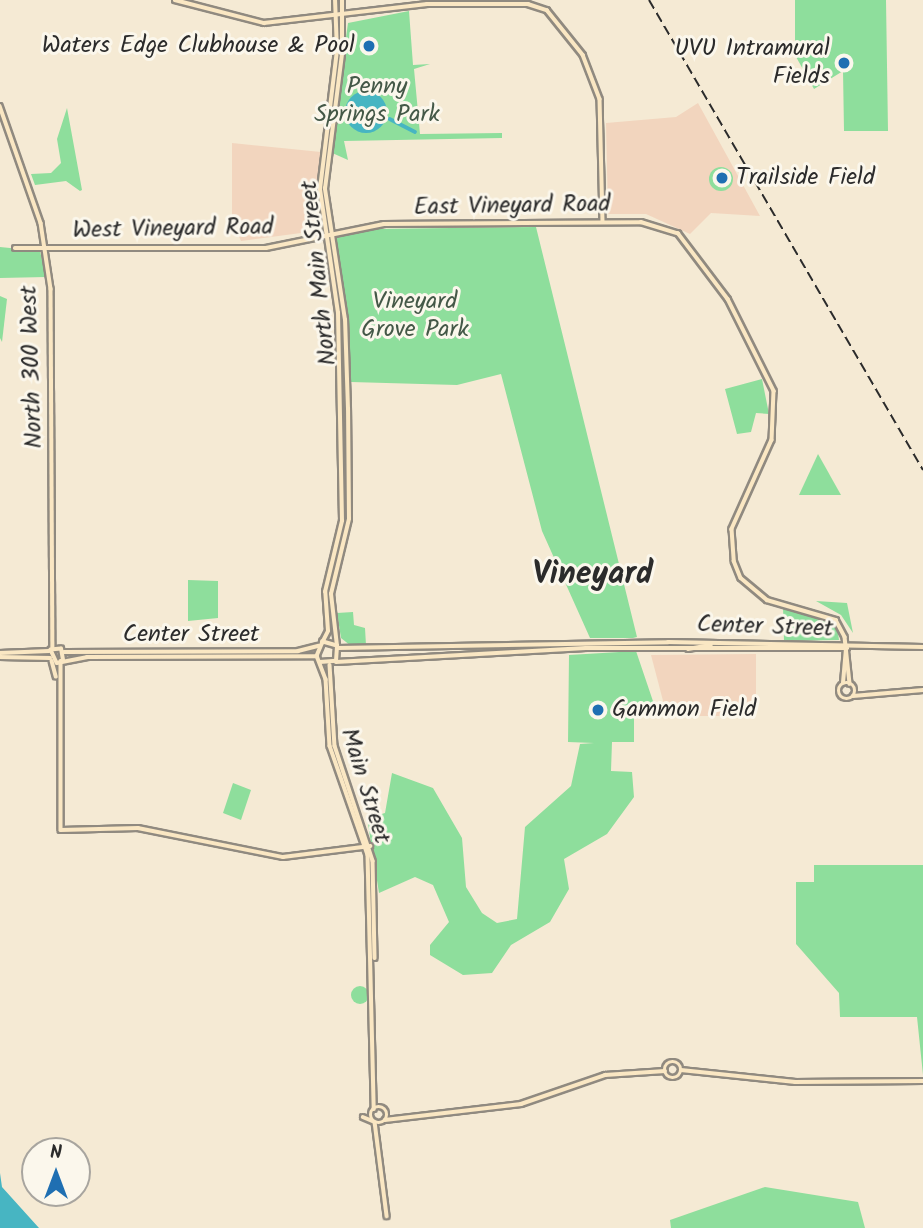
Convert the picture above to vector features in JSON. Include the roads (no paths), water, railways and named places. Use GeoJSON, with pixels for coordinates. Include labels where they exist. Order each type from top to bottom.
{"type":"FeatureCollection","features":[{"type":"Feature","properties":{"kind":"street"},"geometry":{"type":"LineString","coordinates":[[175,0],[264,23],[338,19],[427,4],[528,4],[547,10],[583,55],[600,99],[603,222]]}},
{"type":"Feature","properties":{"kind":"street"},"geometry":{"type":"LineString","coordinates":[[327,234],[321,157],[338,19],[335,0]]}},
{"type":"Feature","properties":{"kind":"street"},"geometry":{"type":"LineString","coordinates":[[342,0],[344,18]]}},
{"type":"Feature","properties":{"kind":"street","name":"North Main Street"},"geometry":{"type":"LineString","coordinates":[[321,644],[328,574],[341,528],[338,313],[327,234],[326,164],[342,54],[344,18]]}},
{"type":"Feature","properties":{"kind":"street","name":"North 300 West"},"geometry":{"type":"LineString","coordinates":[[0,106],[41,223],[52,308],[57,634],[62,650],[57,678]]}},
{"type":"Feature","properties":{"kind":"street","name":"East Vineyard Road"},"geometry":{"type":"LineString","coordinates":[[327,234],[371,225],[603,222],[658,225],[689,243],[761,356],[775,398],[772,440],[732,529],[734,561],[741,578],[767,600],[828,615],[845,637],[846,648]]}},
{"type":"Feature","properties":{"kind":"street","name":"North Main Street"},"geometry":{"type":"LineString","coordinates":[[327,234],[345,320],[348,409],[349,519],[334,573],[338,647]]}},
{"type":"Feature","properties":{"kind":"street","name":"West Vineyard Road"},"geometry":{"type":"LineString","coordinates":[[15,248],[266,248],[327,234]]}},
{"type":"Feature","properties":{"kind":"street","name":"North 300 West"},"geometry":{"type":"LineString","coordinates":[[51,660],[57,634]]}},
{"type":"Feature","properties":{"kind":"street"},"geometry":{"type":"LineString","coordinates":[[317,656],[321,644]]}},
{"type":"Feature","properties":{"kind":"street","name":"Center Street"},"geometry":{"type":"LineString","coordinates":[[52,650],[298,651],[321,644],[338,647],[923,647]]}},
{"type":"Feature","properties":{"kind":"street"},"geometry":{"type":"LineString","coordinates":[[688,649],[711,645]]}},
{"type":"Feature","properties":{"kind":"street"},"geometry":{"type":"LineString","coordinates":[[730,645],[734,652]]}},
{"type":"Feature","properties":{"kind":"street","name":"Main Street"},"geometry":{"type":"LineString","coordinates":[[338,647],[332,663],[335,746],[368,846],[376,1096],[373,1111]]}},
{"type":"Feature","properties":{"kind":"street"},"geometry":{"type":"LineString","coordinates":[[846,648],[841,698],[869,691],[923,690]]}},
{"type":"Feature","properties":{"kind":"street"},"geometry":{"type":"LineString","coordinates":[[846,648],[853,696]]}},
{"type":"Feature","properties":{"kind":"street","name":"Center Street"},"geometry":{"type":"LineString","coordinates":[[320,662],[332,663],[386,655],[688,649],[734,652],[846,648]]}},
{"type":"Feature","properties":{"kind":"street"},"geometry":{"type":"LineString","coordinates":[[0,655],[52,650]]}},
{"type":"Feature","properties":{"kind":"street"},"geometry":{"type":"LineString","coordinates":[[0,655],[51,660],[57,678],[61,830],[138,828],[283,857],[368,846]]}},
{"type":"Feature","properties":{"kind":"street","name":"Center Street"},"geometry":{"type":"LineString","coordinates":[[51,660],[317,656]]}},
{"type":"Feature","properties":{"kind":"street","name":"Main Street"},"geometry":{"type":"LineString","coordinates":[[317,656],[320,662],[330,746],[368,846]]}},
{"type":"Feature","properties":{"kind":"street"},"geometry":{"type":"LineString","coordinates":[[842,684],[869,691]]}},
{"type":"Feature","properties":{"kind":"street"},"geometry":{"type":"LineString","coordinates":[[665,1071],[672,1062],[681,1070],[794,1082],[923,1081]]}},
{"type":"Feature","properties":{"kind":"street"},"geometry":{"type":"LineString","coordinates":[[399,1115],[384,1110],[373,1111],[363,1117],[384,1121],[399,1115],[521,1104],[605,1075],[665,1071],[673,1078],[681,1070]]}},
{"type":"Feature","properties":{"kind":"street","name":"Main Street"},"geometry":{"type":"LineString","coordinates":[[376,1096],[384,1110]]}},
{"type":"Feature","properties":{"kind":"street"},"geometry":{"type":"LineString","coordinates":[[380,1136],[384,1110]]}},
{"type":"Feature","properties":{"kind":"street"},"geometry":{"type":"LineString","coordinates":[[373,1111],[380,1136],[387,1216]]}},
{"type":"Feature","properties":{"kind":"water"},"geometry":{"type":"Polygon","coordinates":[[[366,91],[381,97],[387,112],[381,127],[366,133],[351,127],[345,112],[351,97],[366,91]]]}},
{"type":"Feature","properties":{"kind":"water"},"geometry":{"type":"Polygon","coordinates":[[[0,1173],[2,1187],[39,1228],[0,1228],[0,1173]]]}},
{"type":"Feature","properties":{"kind":"waterway"},"geometry":{"type":"LineString","coordinates":[[390,119],[415,132]]}},
{"type":"Feature","properties":{"kind":"railway"},"geometry":{"type":"LineString","coordinates":[[649,0],[923,470]]}},
{"type":"Feature","properties":{"kind":"place","name":"Waters Edge Clubhouse & Pool"},"geometry":{"type":"Point","coordinates":[369,46]}},
{"type":"Feature","properties":{"kind":"place","name":"UVU Intramural Fields"},"geometry":{"type":"Point","coordinates":[844,63]}},
{"type":"Feature","properties":{"kind":"place","name":"Trailside Field"},"geometry":{"type":"Point","coordinates":[722,178]}},
{"type":"Feature","properties":{"kind":"place","name":"Gammon Field"},"geometry":{"type":"Point","coordinates":[598,710]}},
{"type":"Feature","properties":{"kind":"district","name":"Vineyard"},"geometry":{"type":"Point","coordinates":[593,575]}},
{"type":"Feature","properties":{"kind":"park label","name":"Penny Springs Park"},"geometry":{"type":"Point","coordinates":[377,101]}},
{"type":"Feature","properties":{"kind":"park label","name":"Vineyard Grove Park"},"geometry":{"type":"Point","coordinates":[415,316]}}]}
